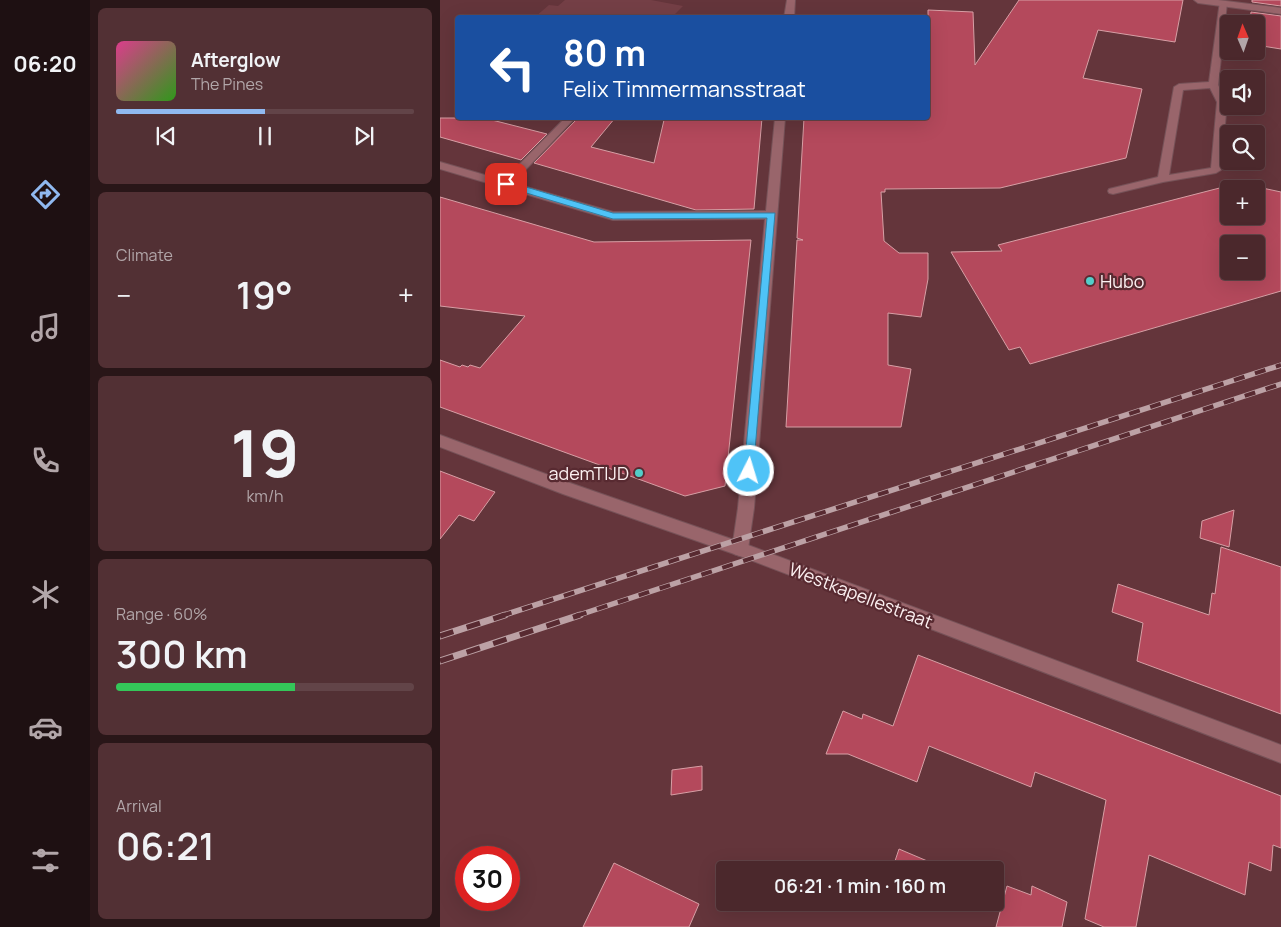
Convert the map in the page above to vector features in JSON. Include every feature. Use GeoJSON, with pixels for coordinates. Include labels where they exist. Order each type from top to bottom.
{"type":"FeatureCollection","features":[{"type":"Feature","properties":{"kind":"street"},"geometry":{"type":"LineString","coordinates":[[789,15],[790,0]]}},
{"type":"Feature","properties":{"kind":"street"},"geometry":{"type":"LineString","coordinates":[[1198,0],[1281,11]]}},
{"type":"Feature","properties":{"kind":"street"},"geometry":{"type":"LineString","coordinates":[[740,549],[746,508],[780,120]]}},
{"type":"Feature","properties":{"kind":"street"},"geometry":{"type":"LineString","coordinates":[[440,165],[613,216],[772,215]]}},
{"type":"Feature","properties":{"kind":"street","name":"Westkapellestraat"},"geometry":{"type":"LineString","coordinates":[[440,441],[740,549],[1281,754]]}},
{"type":"Feature","properties":{"kind":"lane"},"geometry":{"type":"LineString","coordinates":[[1113,190],[1216,170],[1222,102],[1213,85],[1223,4]]}},
{"type":"Feature","properties":{"kind":"lane"},"geometry":{"type":"LineString","coordinates":[[1163,179],[1179,87],[1213,85]]}},
{"type":"Feature","properties":{"kind":"lane"},"geometry":{"type":"LineString","coordinates":[[506,184],[568,120]]}},
{"type":"Feature","properties":{"kind":"shaded area"},"geometry":{"type":"Polygon","coordinates":[[[565,0],[651,0],[683,6],[674,15],[537,15],[549,5],[558,6],[565,0]]]}},
{"type":"Feature","properties":{"kind":"building"},"geometry":{"type":"Polygon","coordinates":[[[1019,0],[1183,0],[1175,42],[1098,30],[1083,78],[1142,89],[1126,158],[1000,188],[885,189],[885,192],[881,192],[884,241],[899,253],[928,253],[928,279],[921,317],[888,313],[888,365],[911,369],[901,427],[786,427],[797,240],[803,240],[797,238],[804,120],[930,120],[930,15],[928,15],[928,10],[973,12],[975,65],[1019,0]]]}},
{"type":"Feature","properties":{"kind":"building"},"geometry":{"type":"Polygon","coordinates":[[[1252,0],[1281,0],[1281,6],[1252,2],[1252,0]]]}},
{"type":"Feature","properties":{"kind":"building"},"geometry":{"type":"Polygon","coordinates":[[[1251,12],[1281,16],[1281,49],[1265,46],[1265,15],[1251,15],[1251,12]]]}},
{"type":"Feature","properties":{"kind":"building"},"geometry":{"type":"Polygon","coordinates":[[[440,118],[492,120],[547,134],[521,160],[440,137],[440,118]]]}},
{"type":"Feature","properties":{"kind":"building"},"geometry":{"type":"Polygon","coordinates":[[[576,120],[613,120],[591,147],[654,163],[664,120],[762,120],[754,209],[696,210],[534,163],[576,120]]]}},
{"type":"Feature","properties":{"kind":"building","name":"Hubo"},"geometry":{"type":"Polygon","coordinates":[[[1220,188],[1220,225],[1265,225],[1265,189],[1281,192],[1281,291],[1030,364],[1020,347],[1009,350],[951,252],[1002,251],[998,245],[1220,188]]]}},
{"type":"Feature","properties":{"kind":"building"},"geometry":{"type":"Polygon","coordinates":[[[440,197],[594,242],[751,240],[725,486],[685,496],[440,407],[440,360],[460,367],[462,365],[468,367],[470,365],[480,368],[525,316],[440,306],[440,197]]]}},
{"type":"Feature","properties":{"kind":"building"},"geometry":{"type":"Polygon","coordinates":[[[440,471],[495,492],[474,521],[459,515],[440,539],[440,471]]]}},
{"type":"Feature","properties":{"kind":"building"},"geometry":{"type":"Polygon","coordinates":[[[1234,510],[1229,547],[1200,538],[1202,521],[1234,510]]]}},
{"type":"Feature","properties":{"kind":"building"},"geometry":{"type":"Polygon","coordinates":[[[1221,547],[1281,567],[1281,714],[1137,661],[1143,623],[1112,612],[1118,584],[1209,615],[1212,593],[1215,594],[1221,547]]]}},
{"type":"Feature","properties":{"kind":"building"},"geometry":{"type":"Polygon","coordinates":[[[918,655],[1281,796],[1281,848],[1273,845],[1271,871],[1249,862],[1245,895],[1149,855],[1136,927],[1104,927],[1085,919],[1106,800],[1035,772],[1031,787],[929,746],[917,782],[848,754],[826,754],[843,711],[862,719],[863,714],[893,726],[918,655]]]}},
{"type":"Feature","properties":{"kind":"building"},"geometry":{"type":"Polygon","coordinates":[[[702,766],[702,790],[671,795],[672,770],[702,766]]]}},
{"type":"Feature","properties":{"kind":"building"},"geometry":{"type":"Polygon","coordinates":[[[899,849],[927,861],[895,861],[899,849]]]}},
{"type":"Feature","properties":{"kind":"building"},"geometry":{"type":"Polygon","coordinates":[[[614,863],[699,904],[689,927],[583,927],[614,863]]]}},
{"type":"Feature","properties":{"kind":"building"},"geometry":{"type":"Polygon","coordinates":[[[1007,886],[1031,895],[1032,886],[1067,902],[1062,927],[996,927],[1000,911],[1004,911],[1004,897],[1007,886]]]}},
{"type":"Feature","properties":{"kind":"railway"},"geometry":{"type":"LineString","coordinates":[[501,616],[1281,365]]}},
{"type":"Feature","properties":{"kind":"railway"},"geometry":{"type":"LineString","coordinates":[[576,616],[1281,384]]}},
{"type":"Feature","properties":{"kind":"railway"},"geometry":{"type":"LineString","coordinates":[[440,636],[505,615]]}},
{"type":"Feature","properties":{"kind":"railway"},"geometry":{"type":"LineString","coordinates":[[440,661],[580,615]]}},
{"type":"Feature","properties":{"kind":"place","name":"Hubo"},"geometry":{"type":"Point","coordinates":[1090,281]}},
{"type":"Feature","properties":{"kind":"place","name":"ademTIJD"},"geometry":{"type":"Point","coordinates":[639,473]}},
{"type":"Feature","properties":{"kind":"route"},"geometry":{"type":"LineString","coordinates":[[506,184],[613,216],[772,215],[749,471]]}}]}
